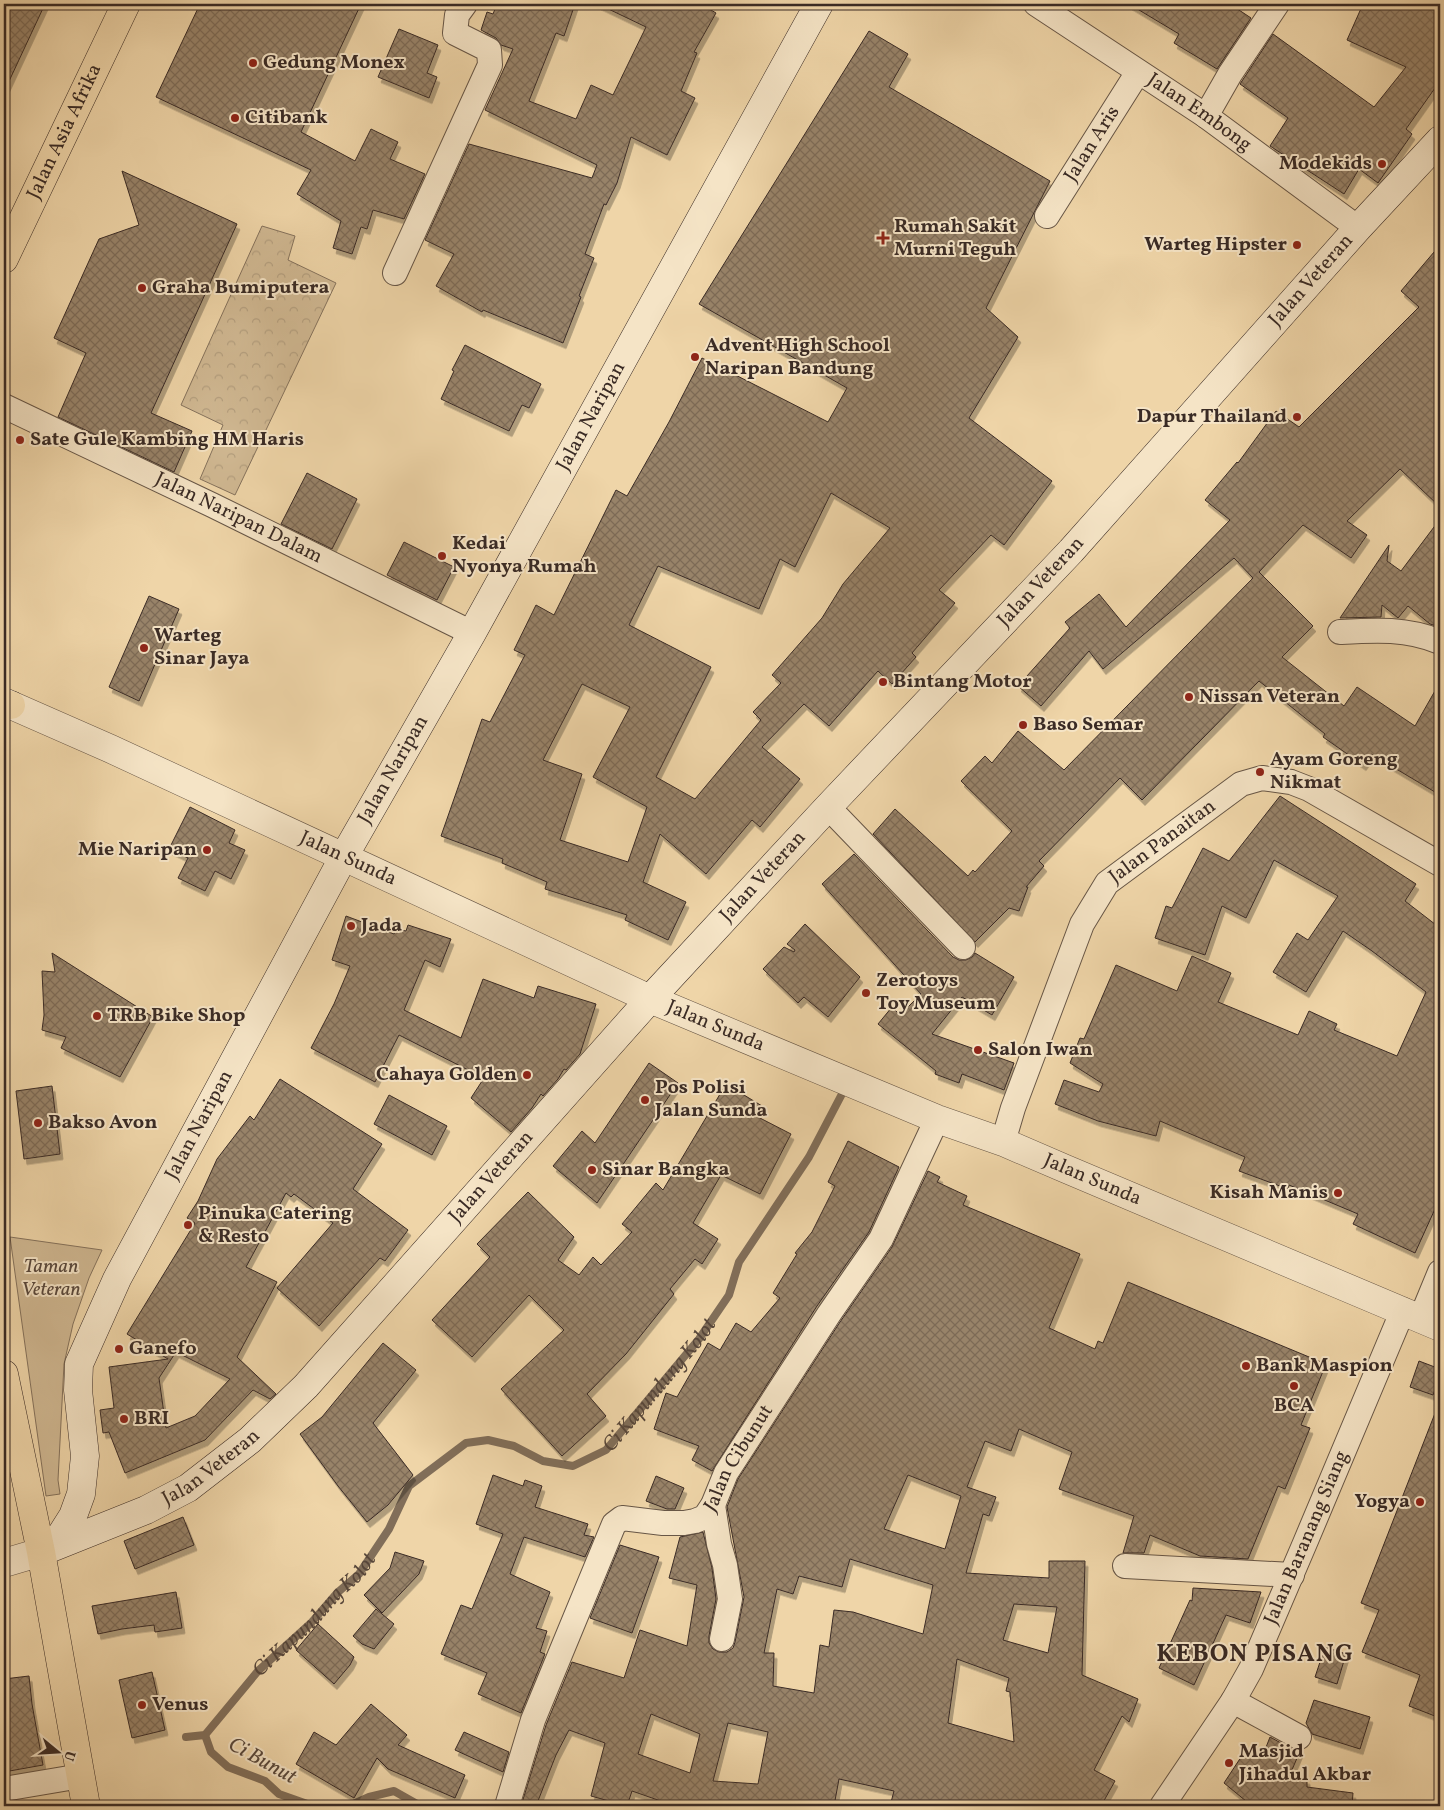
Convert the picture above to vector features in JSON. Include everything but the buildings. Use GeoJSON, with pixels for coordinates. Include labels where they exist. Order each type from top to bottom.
{"type":"FeatureCollection","features":[{"type":"Feature","properties":{"kind":"main road","name":"Jalan Asia Afrika"},"geometry":{"type":"LineString","coordinates":[[4,259],[126,4]]}},
{"type":"Feature","properties":{"kind":"main road","name":"Jalan Naripan"},"geometry":{"type":"LineString","coordinates":[[41,1552],[61,1535],[73,1516],[81,1494],[85,1456],[78,1390],[79,1364],[126,1263],[343,858],[472,633],[819,4]]}},
{"type":"Feature","properties":{"kind":"main road","name":"Jalan Veteran"},"geometry":{"type":"LineString","coordinates":[[4,1563],[41,1552],[146,1510],[188,1488],[250,1440],[306,1386],[650,999],[1071,550],[1358,228],[1440,140]]}},
{"type":"Feature","properties":{"kind":"main road","name":"Jalan Sunda"},"geometry":{"type":"LineString","coordinates":[[6,703],[111,749],[650,999],[937,1119],[1003,1142],[1421,1318]]}},
{"type":"Feature","properties":{"kind":"main road"},"geometry":{"type":"LineString","coordinates":[[4,1374],[41,1552],[86,1806]]}},
{"type":"Feature","properties":{"kind":"street"},"geometry":{"type":"LineString","coordinates":[[395,273],[490,65],[489,50],[455,33],[457,15],[465,4]]}},
{"type":"Feature","properties":{"kind":"street","name":"Jalan Embong"},"geometry":{"type":"LineString","coordinates":[[1036,4],[1206,116],[1358,228]]}},
{"type":"Feature","properties":{"kind":"street"},"geometry":{"type":"LineString","coordinates":[[1206,116],[1230,74],[1276,4]]}},
{"type":"Feature","properties":{"kind":"street","name":"Jalan Aris"},"geometry":{"type":"LineString","coordinates":[[1046,216],[1138,72]]}},
{"type":"Feature","properties":{"kind":"street","name":"Jalan Naripan Dalam"},"geometry":{"type":"LineString","coordinates":[[4,406],[204,501],[472,633]]}},
{"type":"Feature","properties":{"kind":"street"},"geometry":{"type":"LineString","coordinates":[[1340,632],[1382,629],[1425,635],[1440,642]]}},
{"type":"Feature","properties":{"kind":"street","name":"Jalan Panaitan"},"geometry":{"type":"LineString","coordinates":[[1003,1142],[1013,1108],[1082,924],[1107,884],[1241,784],[1262,778],[1291,782],[1309,789],[1440,864]]}},
{"type":"Feature","properties":{"kind":"street"},"geometry":{"type":"LineString","coordinates":[[828,807],[962,947]]}},
{"type":"Feature","properties":{"kind":"street","name":"Jalan Cibunut"},"geometry":{"type":"LineString","coordinates":[[508,1802],[533,1720],[614,1524],[622,1518],[663,1523],[696,1521],[705,1517],[713,1505],[726,1473],[829,1314],[881,1239],[937,1119]]}},
{"type":"Feature","properties":{"kind":"street","name":"Jalan Baranang Siang"},"geometry":{"type":"LineString","coordinates":[[1162,1806],[1233,1701],[1251,1669],[1292,1574],[1421,1318],[1440,1272]]}},
{"type":"Feature","properties":{"kind":"street"},"geometry":{"type":"LineString","coordinates":[[713,1505],[719,1544],[726,1565],[730,1599],[722,1639]]}},
{"type":"Feature","properties":{"kind":"street"},"geometry":{"type":"LineString","coordinates":[[1124,1566],[1292,1574]]}},
{"type":"Feature","properties":{"kind":"street"},"geometry":{"type":"LineString","coordinates":[[1233,1701],[1299,1737]]}},
{"type":"Feature","properties":{"kind":"street"},"geometry":{"type":"LineString","coordinates":[[4,1789],[81,1776]]}},
{"type":"Feature","properties":{"kind":"green space"},"geometry":{"type":"Polygon","coordinates":[[[262,226],[295,236],[288,260],[336,283],[235,495],[200,479],[223,425],[181,405],[262,226]]]}},
{"type":"Feature","properties":{"kind":"green space","name":"Taman Veteran"},"geometry":{"type":"Polygon","coordinates":[[[10,1237],[102,1250],[89,1278],[73,1324],[64,1364],[58,1480],[60,1494],[46,1496],[10,1237]]]}},
{"type":"Feature","properties":{"kind":"waterway","name":"Ci Kapundung Kolot"},"geometry":{"type":"LineString","coordinates":[[186,1737],[205,1735],[258,1671],[311,1623],[337,1593],[359,1574],[389,1529],[409,1486],[466,1443],[488,1440],[514,1446],[543,1461],[573,1466],[606,1450],[699,1339],[729,1295],[739,1262],[809,1157],[843,1092]]}},
{"type":"Feature","properties":{"kind":"waterway","name":"Ci Bunut"},"geometry":{"type":"LineString","coordinates":[[205,1735],[211,1752],[228,1767],[265,1781],[279,1794],[313,1806]]}},
{"type":"Feature","properties":{"kind":"waterway","name":"Ci Bunut"},"geometry":{"type":"LineString","coordinates":[[349,1806],[369,1797],[394,1791],[418,1806]]}},
{"type":"Feature","properties":{"kind":"place","name":"Gedung Monex"},"geometry":{"type":"Point","coordinates":[253,63]}},
{"type":"Feature","properties":{"kind":"place","name":"Citibank"},"geometry":{"type":"Point","coordinates":[235,118]}},
{"type":"Feature","properties":{"kind":"place","name":"Modekids"},"geometry":{"type":"Point","coordinates":[1382,164]}},
{"type":"Feature","properties":{"kind":"place","name":"Rumah Sakit Murni Teguh"},"geometry":{"type":"Point","coordinates":[883,238]}},
{"type":"Feature","properties":{"kind":"place","name":"Warteg Hipster"},"geometry":{"type":"Point","coordinates":[1297,245]}},
{"type":"Feature","properties":{"kind":"place","name":"Graha Bumiputera"},"geometry":{"type":"Point","coordinates":[142,288]}},
{"type":"Feature","properties":{"kind":"place","name":"Advent High School Naripan Bandung"},"geometry":{"type":"Point","coordinates":[695,357]}},
{"type":"Feature","properties":{"kind":"place","name":"Dapur Thailand"},"geometry":{"type":"Point","coordinates":[1297,417]}},
{"type":"Feature","properties":{"kind":"place","name":"Sate Gule Kambing HM Haris"},"geometry":{"type":"Point","coordinates":[20,440]}},
{"type":"Feature","properties":{"kind":"place","name":"Kedai Nyonya Rumah"},"geometry":{"type":"Point","coordinates":[442,556]}},
{"type":"Feature","properties":{"kind":"place","name":"Warteg Sinar Jaya"},"geometry":{"type":"Point","coordinates":[144,648]}},
{"type":"Feature","properties":{"kind":"place","name":"Bintang Motor"},"geometry":{"type":"Point","coordinates":[883,682]}},
{"type":"Feature","properties":{"kind":"place","name":"Nissan Veteran"},"geometry":{"type":"Point","coordinates":[1189,697]}},
{"type":"Feature","properties":{"kind":"place","name":"Baso Semar"},"geometry":{"type":"Point","coordinates":[1023,725]}},
{"type":"Feature","properties":{"kind":"place","name":"Ayam Goreng Nikmat"},"geometry":{"type":"Point","coordinates":[1260,772]}},
{"type":"Feature","properties":{"kind":"place","name":"Mie Naripan"},"geometry":{"type":"Point","coordinates":[207,850]}},
{"type":"Feature","properties":{"kind":"place","name":"Jada"},"geometry":{"type":"Point","coordinates":[351,926]}},
{"type":"Feature","properties":{"kind":"place","name":"Zerotoys Toy Museum"},"geometry":{"type":"Point","coordinates":[866,993]}},
{"type":"Feature","properties":{"kind":"place","name":"TRB Bike Shop"},"geometry":{"type":"Point","coordinates":[97,1016]}},
{"type":"Feature","properties":{"kind":"place","name":"Salon Iwan"},"geometry":{"type":"Point","coordinates":[978,1050]}},
{"type":"Feature","properties":{"kind":"place","name":"Cahaya Golden"},"geometry":{"type":"Point","coordinates":[527,1075]}},
{"type":"Feature","properties":{"kind":"place","name":"Pos Polisi Jalan Sunda"},"geometry":{"type":"Point","coordinates":[645,1100]}},
{"type":"Feature","properties":{"kind":"place","name":"Bakso Avon"},"geometry":{"type":"Point","coordinates":[38,1123]}},
{"type":"Feature","properties":{"kind":"place","name":"Sinar Bangka"},"geometry":{"type":"Point","coordinates":[592,1170]}},
{"type":"Feature","properties":{"kind":"place","name":"Kisah Manis"},"geometry":{"type":"Point","coordinates":[1338,1193]}},
{"type":"Feature","properties":{"kind":"place","name":"Pinuka Catering & Resto"},"geometry":{"type":"Point","coordinates":[188,1225]}},
{"type":"Feature","properties":{"kind":"place","name":"Ganefo"},"geometry":{"type":"Point","coordinates":[119,1349]}},
{"type":"Feature","properties":{"kind":"place","name":"Bank Maspion"},"geometry":{"type":"Point","coordinates":[1246,1366]}},
{"type":"Feature","properties":{"kind":"place","name":"BCA"},"geometry":{"type":"Point","coordinates":[1294,1386]}},
{"type":"Feature","properties":{"kind":"place","name":"BRI"},"geometry":{"type":"Point","coordinates":[124,1419]}},
{"type":"Feature","properties":{"kind":"place","name":"Yogya"},"geometry":{"type":"Point","coordinates":[1420,1502]}},
{"type":"Feature","properties":{"kind":"place","name":"Venus"},"geometry":{"type":"Point","coordinates":[142,1705]}},
{"type":"Feature","properties":{"kind":"place","name":"Masjid Jihadul Akbar"},"geometry":{"type":"Point","coordinates":[1229,1763]}},
{"type":"Feature","properties":{"kind":"district","name":"KEBON PISANG"},"geometry":{"type":"Point","coordinates":[1255,1654]}}]}
